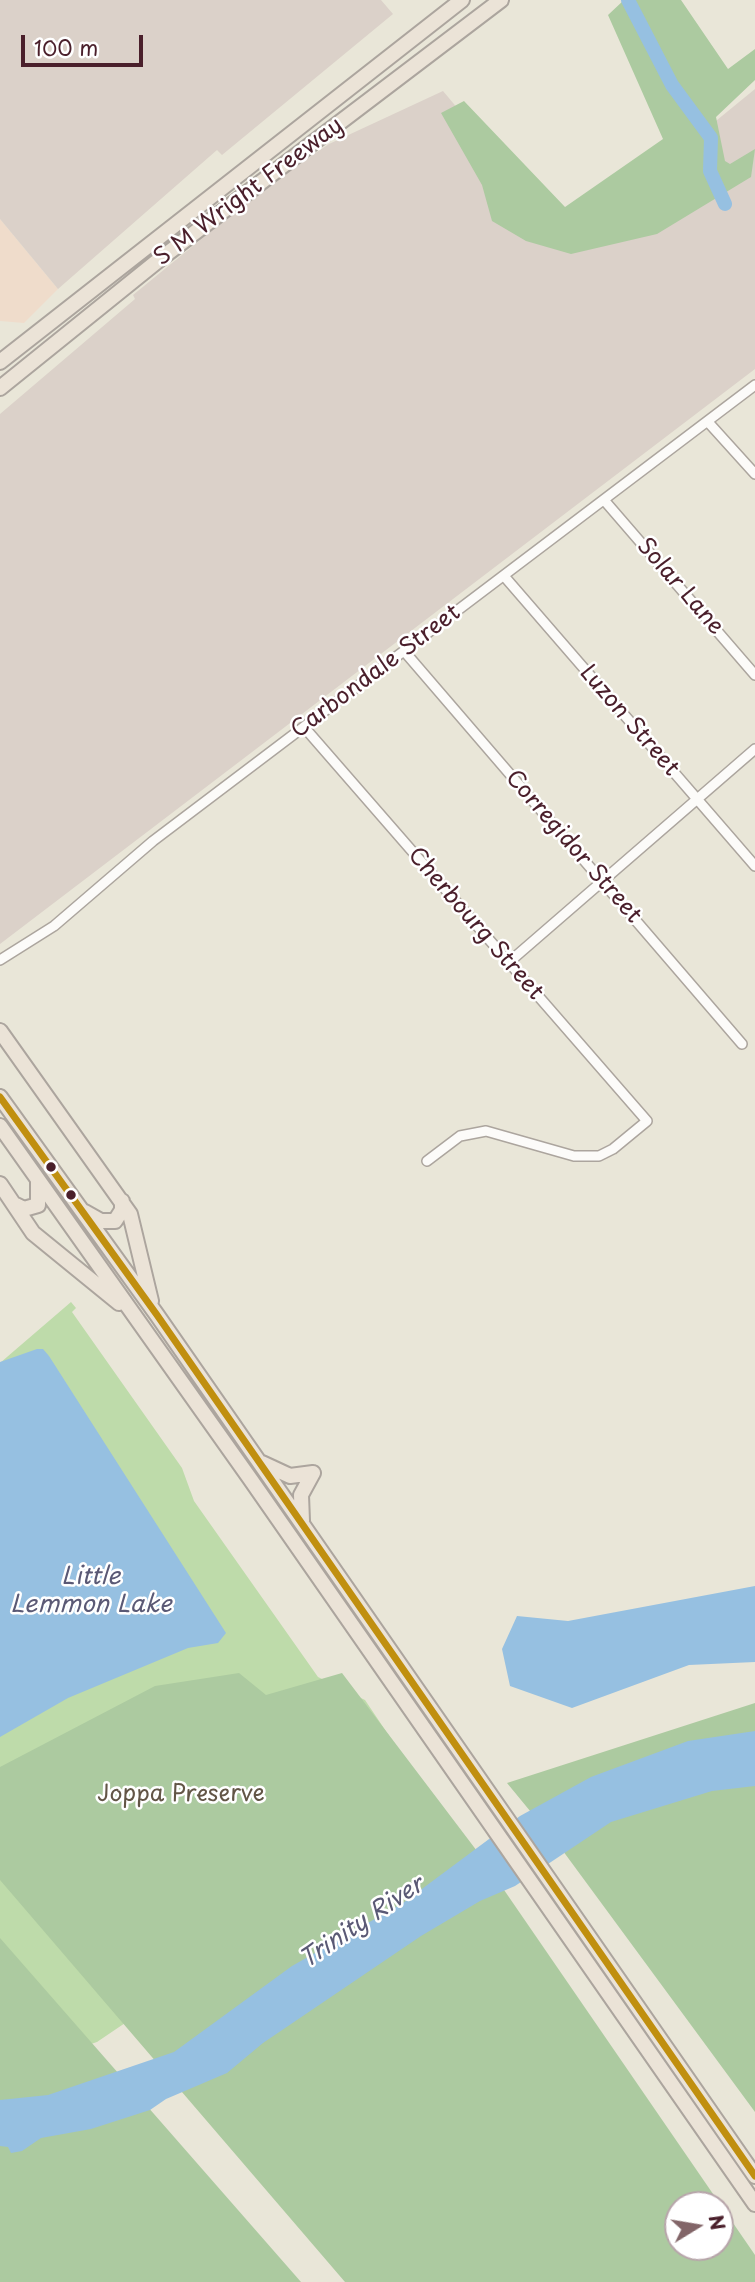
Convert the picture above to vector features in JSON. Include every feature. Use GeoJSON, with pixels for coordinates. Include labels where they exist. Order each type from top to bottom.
{"type":"FeatureCollection","features":[{"type":"Feature","properties":{"kind":"main road"},"geometry":{"type":"LineString","coordinates":[[342,94],[350,79],[448,0]]}},
{"type":"Feature","properties":{"kind":"main road","name":"S M Wright Freeway"},"geometry":{"type":"LineString","coordinates":[[0,362],[462,0]]}},
{"type":"Feature","properties":{"kind":"main road","name":"S M Wright Freeway"},"geometry":{"type":"LineString","coordinates":[[0,388],[160,259],[501,0]]}},
{"type":"Feature","properties":{"kind":"main road"},"geometry":{"type":"LineString","coordinates":[[0,1031],[122,1201],[133,1223],[143,1274],[157,1315]]}},
{"type":"Feature","properties":{"kind":"main road"},"geometry":{"type":"LineString","coordinates":[[0,1097],[157,1315],[755,2176]]}},
{"type":"Feature","properties":{"kind":"main road"},"geometry":{"type":"LineString","coordinates":[[0,1126],[233,1454],[755,2204]]}},
{"type":"Feature","properties":{"kind":"main road"},"geometry":{"type":"LineString","coordinates":[[16,1205],[24,1209],[38,1205],[38,1180]]}},
{"type":"Feature","properties":{"kind":"main road"},"geometry":{"type":"LineString","coordinates":[[0,1184],[33,1233],[134,1316]]}},
{"type":"Feature","properties":{"kind":"main road"},"geometry":{"type":"LineString","coordinates":[[78,1208],[108,1223],[119,1217],[122,1201]]}},
{"type":"Feature","properties":{"kind":"main road"},"geometry":{"type":"LineString","coordinates":[[233,1454],[256,1473],[269,1490],[281,1493]]}},
{"type":"Feature","properties":{"kind":"main road"},"geometry":{"type":"LineString","coordinates":[[259,1461],[290,1476],[313,1473],[301,1495],[303,1526]]}},
{"type":"Feature","properties":{"kind":"street","name":"Carbondale Street"},"geometry":{"type":"LineString","coordinates":[[0,960],[54,926],[153,841],[755,385]]}},
{"type":"Feature","properties":{"kind":"street"},"geometry":{"type":"LineString","coordinates":[[708,422],[755,474]]}},
{"type":"Feature","properties":{"kind":"street","name":"Solar Lane"},"geometry":{"type":"LineString","coordinates":[[604,500],[755,675]]}},
{"type":"Feature","properties":{"kind":"street","name":"Luzon Street"},"geometry":{"type":"LineString","coordinates":[[504,576],[755,866]]}},
{"type":"Feature","properties":{"kind":"street","name":"Corregidor Street"},"geometry":{"type":"LineString","coordinates":[[404,651],[742,1045]]}},
{"type":"Feature","properties":{"kind":"street","name":"Cherbourg Street"},"geometry":{"type":"LineString","coordinates":[[304,727],[647,1121],[613,1149],[599,1156],[574,1156],[486,1131],[473,1131],[460,1136],[427,1161]]}},
{"type":"Feature","properties":{"kind":"street"},"geometry":{"type":"LineString","coordinates":[[508,963],[755,749]]}},
{"type":"Feature","properties":{"kind":"shaded area"},"geometry":{"type":"Polygon","coordinates":[[[0,0],[381,0],[393,14],[222,155],[217,150],[58,289],[0,219],[0,0]]]}},
{"type":"Feature","properties":{"kind":"shaded area"},"geometry":{"type":"Polygon","coordinates":[[[755,89],[755,369],[0,944],[0,414],[135,299],[133,295],[265,187],[329,144],[443,91],[569,241],[755,89]]]}},
{"type":"Feature","properties":{"kind":"shaded area"},"geometry":{"type":"Polygon","coordinates":[[[0,219],[58,289],[24,323],[0,321],[0,219]]]}},
{"type":"Feature","properties":{"kind":"green space"},"geometry":{"type":"Polygon","coordinates":[[[624,0],[681,0],[728,69],[755,49],[755,80],[716,117],[725,161],[730,164],[755,149],[751,177],[657,234],[571,254],[526,241],[492,221],[482,185],[441,113],[464,101],[565,207],[663,139],[608,15],[624,0]]]}},
{"type":"Feature","properties":{"kind":"green space","name":"Joppa Preserve"},"geometry":{"type":"Polygon","coordinates":[[[71,1302],[76,1308],[72,1312],[182,1468],[194,1501],[318,1677],[365,1700],[457,1837],[128,2021],[97,2042],[23,2067],[0,2069],[0,1363],[71,1302]]]}},
{"type":"Feature","properties":{"kind":"green space"},"geometry":{"type":"Polygon","coordinates":[[[239,1673],[266,1695],[342,1673],[480,1855],[711,2191],[664,2191],[664,2261],[734,2261],[734,2224],[755,2255],[755,2282],[345,2282],[0,1880],[0,1767],[155,1686],[239,1673]]]}},
{"type":"Feature","properties":{"kind":"green space"},"geometry":{"type":"Polygon","coordinates":[[[755,1703],[755,2112],[563,1851],[507,1783],[755,1703]]]}},
{"type":"Feature","properties":{"kind":"green space"},"geometry":{"type":"Polygon","coordinates":[[[0,1938],[301,2282],[0,2282],[0,1938]]]}},
{"type":"Feature","properties":{"kind":"water","name":"Little Lemmon Lake"},"geometry":{"type":"Polygon","coordinates":[[[43,1349],[49,1356],[226,1633],[218,1643],[188,1648],[68,1698],[0,1737],[0,1362],[43,1349]]]}},
{"type":"Feature","properties":{"kind":"water"},"geometry":{"type":"Polygon","coordinates":[[[755,1586],[755,1662],[689,1665],[572,1708],[510,1686],[502,1649],[517,1616],[568,1621],[755,1586]]]}},
{"type":"Feature","properties":{"kind":"water"},"geometry":{"type":"Polygon","coordinates":[[[755,1731],[755,1786],[712,1791],[611,1822],[515,1886],[480,1901],[421,1936],[263,2043],[227,2073],[166,2099],[150,2110],[91,2129],[41,2138],[22,2151],[11,2153],[8,2147],[0,2146],[0,2100],[48,2095],[174,2052],[292,1966],[403,1903],[520,1816],[591,1777],[688,1741],[755,1731]]]}},
{"type":"Feature","properties":{"kind":"waterway"},"geometry":{"type":"LineString","coordinates":[[628,0],[672,85],[711,138],[710,171],[725,204]]}},
{"type":"Feature","properties":{"kind":"transit line"},"geometry":{"type":"LineString","coordinates":[[0,1097],[157,1315],[755,2176]]}},
{"type":"Feature","properties":{"kind":"water label","name":"Trinity River"},"geometry":{"type":"Point","coordinates":[362,1923]}}]}
